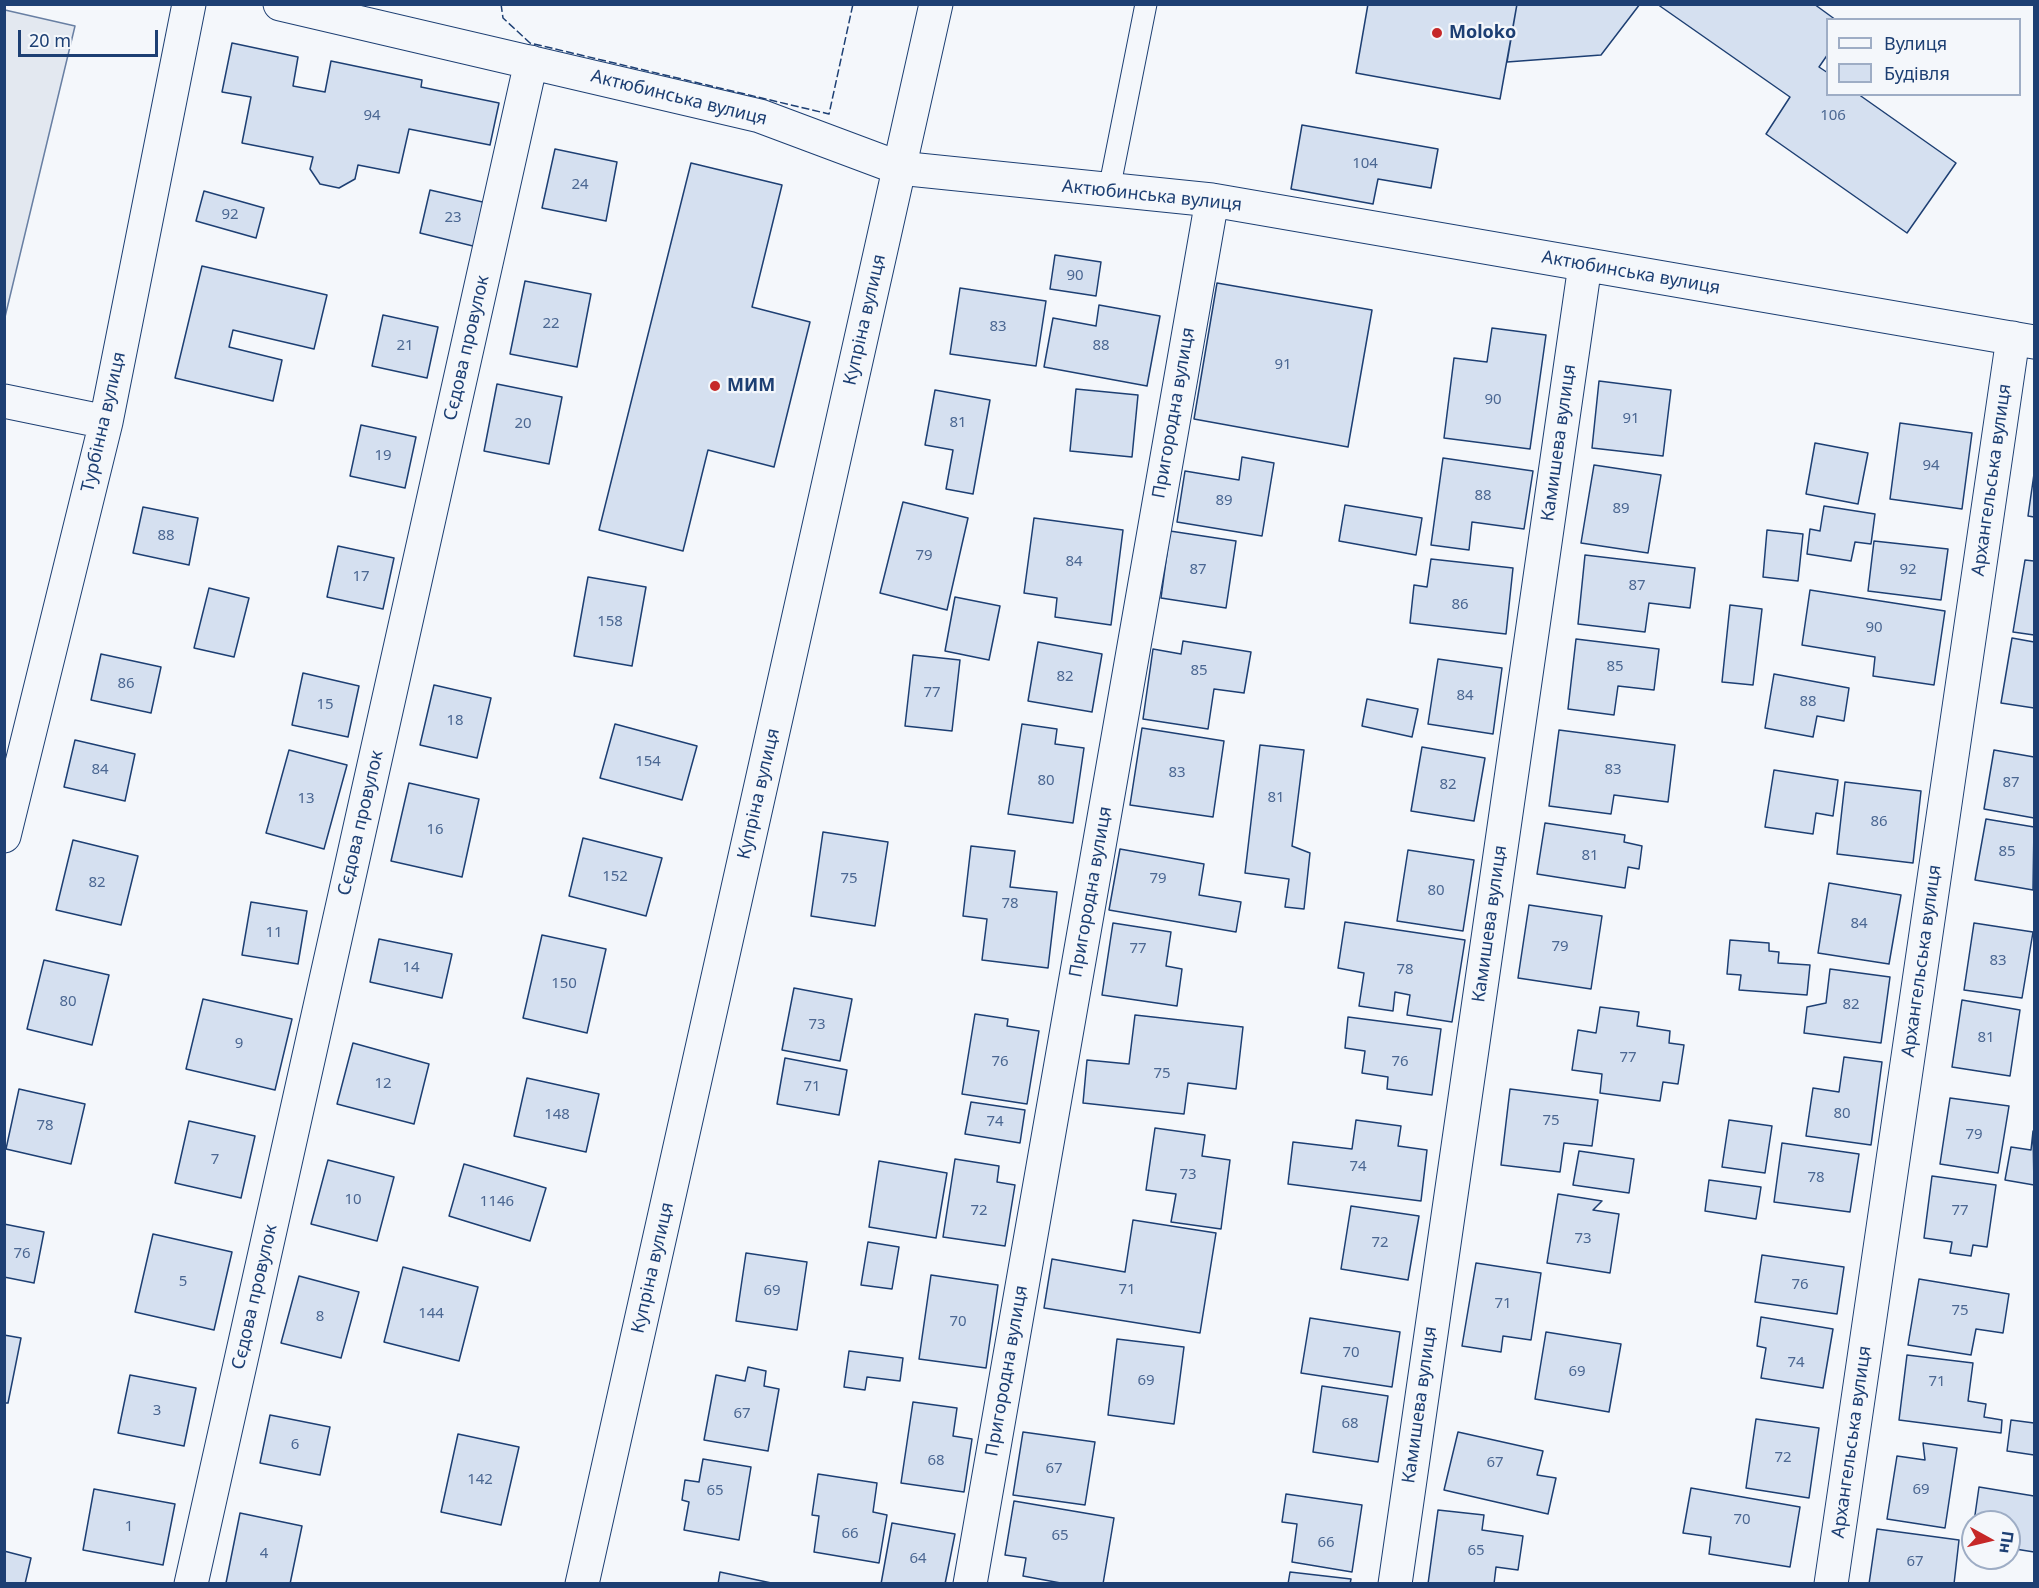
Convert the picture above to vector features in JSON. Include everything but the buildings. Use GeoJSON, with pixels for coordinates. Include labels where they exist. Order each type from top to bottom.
{"type":"FeatureCollection","features":[{"type":"Feature","properties":{"kind":"street","name":"Турбінна вулиця"},"geometry":{"type":"LineString","coordinates":[[4,836],[106,422],[189,4]]}},
{"type":"Feature","properties":{"kind":"street","name":"Актюбинська вулиця"},"geometry":{"type":"LineString","coordinates":[[280,4],[760,116],[899,168],[1212,200],[2024,340]]}},
{"type":"Feature","properties":{"kind":"street","name":"Купріна вулиця"},"geometry":{"type":"LineString","coordinates":[[582,1584],[936,4]]}},
{"type":"Feature","properties":{"kind":"street","name":"Сєдова провулок"},"geometry":{"type":"LineString","coordinates":[[191,1584],[531,62]]}},
{"type":"Feature","properties":{"kind":"street","name":"Пригородна вулиця"},"geometry":{"type":"LineString","coordinates":[[970,1584],[1212,200]]}},
{"type":"Feature","properties":{"kind":"street","name":"Камишева вулиця"},"geometry":{"type":"LineString","coordinates":[[1395,1584],[1585,265]]}},
{"type":"Feature","properties":{"kind":"street","name":"Архангельська вулиця"},"geometry":{"type":"LineString","coordinates":[[1831,1584],[2024,340]]}},
{"type":"Feature","properties":{"kind":"street"},"geometry":{"type":"LineString","coordinates":[[4,401],[106,422]]}},
{"type":"Feature","properties":{"kind":"lane"},"geometry":{"type":"LineString","coordinates":[[1109,190],[1146,4]]}},
{"type":"Feature","properties":{"kind":"shaded area"},"geometry":{"type":"Polygon","coordinates":[[[4,10],[75,26],[5,317],[4,10]]]}},
{"type":"Feature","properties":{"kind":"fence"},"geometry":{"type":"LineString","coordinates":[[501,4],[503,18],[530,43],[829,114],[853,4]]}},
{"type":"Feature","properties":{"kind":"place","name":"Moloko"},"geometry":{"type":"Point","coordinates":[1437,33]}},
{"type":"Feature","properties":{"kind":"place","name":"МИМ"},"geometry":{"type":"Point","coordinates":[715,386]}}]}
